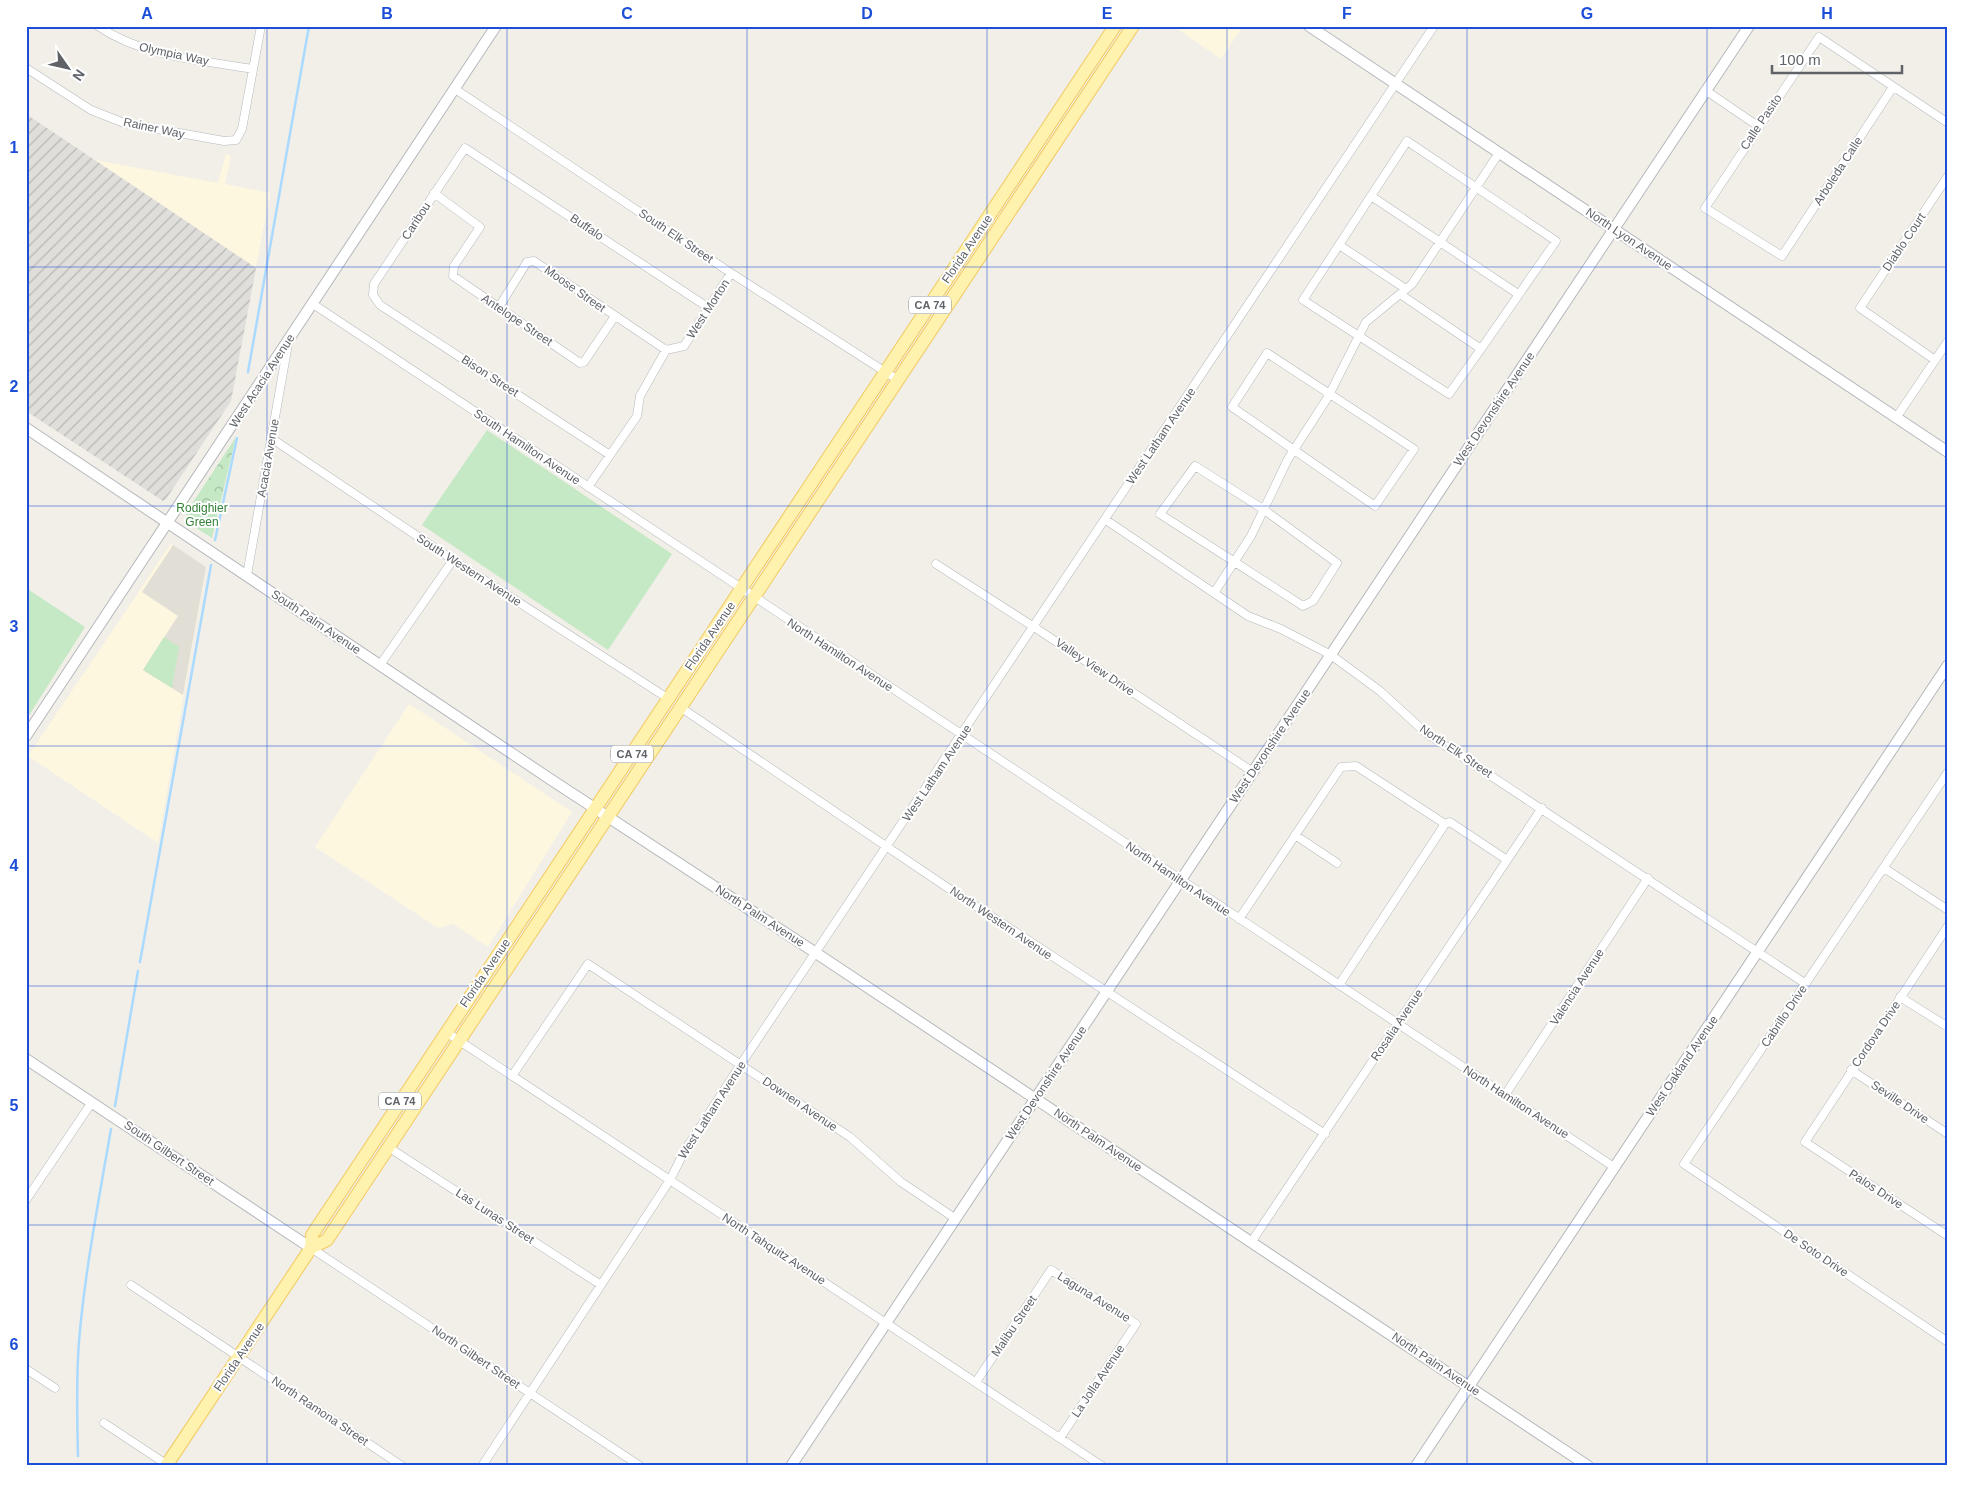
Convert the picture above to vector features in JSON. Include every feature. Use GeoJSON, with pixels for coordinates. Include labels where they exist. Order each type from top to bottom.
{"type":"FeatureCollection","features":[{"type":"Feature","properties":{"kind":"main road","name":"Florida Avenue"},"geometry":{"type":"LineString","coordinates":[[168,1465],[311,1248],[312,1235],[1116,26]]}},
{"type":"Feature","properties":{"kind":"main road","name":"Florida Avenue"},"geometry":{"type":"LineString","coordinates":[[311,1248],[327,1240],[1133,26]]}},
{"type":"Feature","properties":{"kind":"main road"},"geometry":{"type":"LineString","coordinates":[[994,235],[990,231],[994,222],[1043,145],[1058,112]]}},
{"type":"Feature","properties":{"kind":"main road"},"geometry":{"type":"LineString","coordinates":[[388,1147],[384,1139],[409,1100],[413,1082]]}},
{"type":"Feature","properties":{"kind":"street","name":"Olympia Way"},"geometry":{"type":"LineString","coordinates":[[98,26],[130,44],[152,51],[253,69]]}},
{"type":"Feature","properties":{"kind":"street"},"geometry":{"type":"LineString","coordinates":[[253,69],[261,26]]}},
{"type":"Feature","properties":{"kind":"street","name":"West Acacia Avenue"},"geometry":{"type":"LineString","coordinates":[[26,736],[496,26]]}},
{"type":"Feature","properties":{"kind":"street","name":"North Lyon Avenue"},"geometry":{"type":"LineString","coordinates":[[1309,26],[1948,452]]}},
{"type":"Feature","properties":{"kind":"street","name":"West Latham Avenue"},"geometry":{"type":"LineString","coordinates":[[482,1466],[670,1180],[684,1152],[741,1064],[962,736],[1434,26]]}},
{"type":"Feature","properties":{"kind":"street","name":"West Devonshire Avenue"},"geometry":{"type":"LineString","coordinates":[[791,1466],[1749,26]]}},
{"type":"Feature","properties":{"kind":"street","name":"Calle Pasito"},"geometry":{"type":"LineString","coordinates":[[1705,208],[1819,37],[1893,87]]}},
{"type":"Feature","properties":{"kind":"street","name":"Rainer Way"},"geometry":{"type":"LineString","coordinates":[[26,68],[91,110],[124,123],[224,141],[236,140],[242,129],[253,69]]}},
{"type":"Feature","properties":{"kind":"street"},"geometry":{"type":"LineString","coordinates":[[1893,87],[1948,123]]}},
{"type":"Feature","properties":{"kind":"street","name":"Arboleda Calle"},"geometry":{"type":"LineString","coordinates":[[1705,208],[1782,256],[1893,87]]}},
{"type":"Feature","properties":{"kind":"street","name":"South Elk Street"},"geometry":{"type":"LineString","coordinates":[[455,88],[731,273],[898,380]]}},
{"type":"Feature","properties":{"kind":"street"},"geometry":{"type":"LineString","coordinates":[[1705,90],[1758,126]]}},
{"type":"Feature","properties":{"kind":"street"},"geometry":{"type":"LineString","coordinates":[[1407,141],[1476,188],[1556,241],[1449,394],[1303,300],[1407,141]]}},
{"type":"Feature","properties":{"kind":"street","name":"Caribou"},"geometry":{"type":"LineString","coordinates":[[373,295],[374,284],[464,148]]}},
{"type":"Feature","properties":{"kind":"street","name":"Buffalo"},"geometry":{"type":"LineString","coordinates":[[464,148],[709,308]]}},
{"type":"Feature","properties":{"kind":"street"},"geometry":{"type":"LineString","coordinates":[[1214,593],[1251,536],[1294,450],[1331,393],[1366,322],[1412,284],[1499,153]]}},
{"type":"Feature","properties":{"kind":"street","name":"Diablo Court"},"geometry":{"type":"LineString","coordinates":[[1935,360],[1860,308],[1948,176]]}},
{"type":"Feature","properties":{"kind":"street","name":"Antelope Street"},"geometry":{"type":"LineString","coordinates":[[434,193],[480,227],[454,266],[453,276],[580,363],[584,362],[614,316]]}},
{"type":"Feature","properties":{"kind":"street"},"geometry":{"type":"LineString","coordinates":[[1371,196],[1518,294]]}},
{"type":"Feature","properties":{"kind":"street"},"geometry":{"type":"LineString","coordinates":[[1339,245],[1481,349]]}},
{"type":"Feature","properties":{"kind":"street","name":"Moose Street"},"geometry":{"type":"LineString","coordinates":[[499,307],[527,262],[534,261],[666,350]]}},
{"type":"Feature","properties":{"kind":"street","name":"West Morton"},"geometry":{"type":"LineString","coordinates":[[666,350],[684,346],[731,273]]}},
{"type":"Feature","properties":{"kind":"street","name":"Bison Street"},"geometry":{"type":"LineString","coordinates":[[373,295],[380,305],[610,455]]}},
{"type":"Feature","properties":{"kind":"street","name":"South Hamilton Avenue"},"geometry":{"type":"LineString","coordinates":[[313,304],[741,590]]}},
{"type":"Feature","properties":{"kind":"street","name":"Acacia Avenue"},"geometry":{"type":"LineString","coordinates":[[247,576],[288,341]]}},
{"type":"Feature","properties":{"kind":"street"},"geometry":{"type":"LineString","coordinates":[[1896,418],[1948,341]]}},
{"type":"Feature","properties":{"kind":"street"},"geometry":{"type":"LineString","coordinates":[[588,488],[637,416],[640,396],[666,350]]}},
{"type":"Feature","properties":{"kind":"street"},"geometry":{"type":"LineString","coordinates":[[1267,353],[1331,393],[1414,449],[1375,506],[1294,450],[1232,407],[1267,353]]}},
{"type":"Feature","properties":{"kind":"street","name":"South Palm Avenue"},"geometry":{"type":"LineString","coordinates":[[26,428],[607,816]]}},
{"type":"Feature","properties":{"kind":"street","name":"South Western Avenue"},"geometry":{"type":"LineString","coordinates":[[271,438],[453,560],[669,699]]}},
{"type":"Feature","properties":{"kind":"street"},"geometry":{"type":"LineString","coordinates":[[1195,466],[1263,509],[1337,563],[1313,601],[1303,606],[1234,563],[1160,514],[1195,466]]}},
{"type":"Feature","properties":{"kind":"street","name":"North Elk Street"},"geometry":{"type":"LineString","coordinates":[[1106,520],[1248,616],[1281,629],[1330,655],[1380,691],[1426,733],[1806,984]]}},
{"type":"Feature","properties":{"kind":"street"},"geometry":{"type":"LineString","coordinates":[[380,665],[453,560]]}},
{"type":"Feature","properties":{"kind":"street","name":"Valley View Drive"},"geometry":{"type":"LineString","coordinates":[[936,564],[1034,626],[1253,772]]}},
{"type":"Feature","properties":{"kind":"street","name":"North Hamilton Avenue"},"geometry":{"type":"LineString","coordinates":[[741,590],[1614,1167]]}},
{"type":"Feature","properties":{"kind":"street","name":"West Oakland Avenue"},"geometry":{"type":"LineString","coordinates":[[1416,1466],[1948,665]]}},
{"type":"Feature","properties":{"kind":"street","name":"North Western Avenue"},"geometry":{"type":"LineString","coordinates":[[680,707],[887,848],[1106,993],[1325,1134]]}},
{"type":"Feature","properties":{"kind":"street"},"geometry":{"type":"LineString","coordinates":[[1239,919],[1341,767],[1356,766],[1444,824]]}},
{"type":"Feature","properties":{"kind":"street","name":"Cabrillo Drive"},"geometry":{"type":"LineString","coordinates":[[1684,1164],[1948,772]]}},
{"type":"Feature","properties":{"kind":"street","name":"Rosalia Avenue"},"geometry":{"type":"LineString","coordinates":[[1252,1241],[1542,808]]}},
{"type":"Feature","properties":{"kind":"street","name":"North Palm Avenue"},"geometry":{"type":"LineString","coordinates":[[607,816],[1252,1241],[1588,1466]]}},
{"type":"Feature","properties":{"kind":"street"},"geometry":{"type":"LineString","coordinates":[[1339,985],[1444,824],[1450,822],[1507,860]]}},
{"type":"Feature","properties":{"kind":"street"},"geometry":{"type":"LineString","coordinates":[[1295,835],[1337,863]]}},
{"type":"Feature","properties":{"kind":"street"},"geometry":{"type":"LineString","coordinates":[[1884,868],[1948,910]]}},
{"type":"Feature","properties":{"kind":"street","name":"Valencia Avenue"},"geometry":{"type":"LineString","coordinates":[[1505,1095],[1648,878]]}},
{"type":"Feature","properties":{"kind":"street","name":"Cordova Drive"},"geometry":{"type":"LineString","coordinates":[[1804,1142],[1948,926]]}},
{"type":"Feature","properties":{"kind":"street","name":"Downen Avenue"},"geometry":{"type":"LineString","coordinates":[[512,1076],[588,964],[850,1137],[901,1182],[956,1219]]}},
{"type":"Feature","properties":{"kind":"street"},"geometry":{"type":"LineString","coordinates":[[1900,997],[1948,1027]]}},
{"type":"Feature","properties":{"kind":"street","name":"North Tahquitz Avenue"},"geometry":{"type":"LineString","coordinates":[[446,1032],[1102,1466]]}},
{"type":"Feature","properties":{"kind":"street","name":"South Gilbert Street"},"geometry":{"type":"LineString","coordinates":[[26,1059],[311,1248]]}},
{"type":"Feature","properties":{"kind":"street","name":"Seville Drive"},"geometry":{"type":"LineString","coordinates":[[1851,1070],[1948,1134]]}},
{"type":"Feature","properties":{"kind":"street"},"geometry":{"type":"LineString","coordinates":[[26,1200],[92,1102]]}},
{"type":"Feature","properties":{"kind":"street","name":"Palos Drive"},"geometry":{"type":"LineString","coordinates":[[1804,1142],[1948,1236]]}},
{"type":"Feature","properties":{"kind":"street","name":"Las Lunas Street"},"geometry":{"type":"LineString","coordinates":[[388,1147],[601,1285]]}},
{"type":"Feature","properties":{"kind":"street","name":"De Soto Drive"},"geometry":{"type":"LineString","coordinates":[[1684,1164],[1948,1342]]}},
{"type":"Feature","properties":{"kind":"street","name":"North Gilbert Street"},"geometry":{"type":"LineString","coordinates":[[311,1248],[640,1466]]}},
{"type":"Feature","properties":{"kind":"street","name":"Laguna Avenue"},"geometry":{"type":"LineString","coordinates":[[1051,1270],[1136,1324]]}},
{"type":"Feature","properties":{"kind":"street","name":"Malibu Street"},"geometry":{"type":"LineString","coordinates":[[976,1382],[1051,1270]]}},
{"type":"Feature","properties":{"kind":"street","name":"North Ramona Street"},"geometry":{"type":"LineString","coordinates":[[132,1285],[402,1466]]}},
{"type":"Feature","properties":{"kind":"street","name":"La Jolla Avenue"},"geometry":{"type":"LineString","coordinates":[[1060,1438],[1136,1324]]}},
{"type":"Feature","properties":{"kind":"street"},"geometry":{"type":"LineString","coordinates":[[26,1369],[55,1388]]}},
{"type":"Feature","properties":{"kind":"street"},"geometry":{"type":"LineString","coordinates":[[104,1423],[168,1465]]}},
{"type":"Feature","properties":{"kind":"shaded area"},"geometry":{"type":"Polygon","coordinates":[[[1173,26],[1243,26],[1221,59],[1173,26]]]}},
{"type":"Feature","properties":{"kind":"shaded area"},"geometry":{"type":"Polygon","coordinates":[[[26,114],[256,268],[231,401],[163,501],[26,411],[26,114]]]}},
{"type":"Feature","properties":{"kind":"shaded area"},"geometry":{"type":"Polygon","coordinates":[[[226,154],[231,156],[225,184],[270,193],[256,268],[95,160],[218,183],[226,154]]]}},
{"type":"Feature","properties":{"kind":"shaded area"},"geometry":{"type":"Polygon","coordinates":[[[171,544],[206,567],[158,843],[28,756],[171,544]]]}},
{"type":"Feature","properties":{"kind":"shaded area"},"geometry":{"type":"Polygon","coordinates":[[[173,545],[206,567],[183,695],[143,670],[178,616],[142,592],[173,545]]]}},
{"type":"Feature","properties":{"kind":"shaded area"},"geometry":{"type":"Polygon","coordinates":[[[409,704],[572,812],[488,947],[453,924],[438,928],[315,847],[409,704]]]}},
{"type":"Feature","properties":{"kind":"green space"},"geometry":{"type":"Polygon","coordinates":[[[487,430],[672,554],[608,650],[422,525],[487,430]]]}},
{"type":"Feature","properties":{"kind":"green space","name":"Rodighier Green"},"geometry":{"type":"Polygon","coordinates":[[[236,437],[212,538],[188,523],[186,513],[236,437]]]}},
{"type":"Feature","properties":{"kind":"green space"},"geometry":{"type":"Polygon","coordinates":[[[26,588],[85,627],[26,720],[26,588]]]}},
{"type":"Feature","properties":{"kind":"green space"},"geometry":{"type":"Polygon","coordinates":[[[164,637],[179,647],[172,688],[143,670],[164,637]]]}},
{"type":"Feature","properties":{"kind":"waterway"},"geometry":{"type":"LineString","coordinates":[[248,372],[309,26]]}},
{"type":"Feature","properties":{"kind":"waterway"},"geometry":{"type":"LineString","coordinates":[[215,540],[237,438]]}},
{"type":"Feature","properties":{"kind":"waterway"},"geometry":{"type":"LineString","coordinates":[[140,962],[211,565]]}},
{"type":"Feature","properties":{"kind":"waterway"},"geometry":{"type":"LineString","coordinates":[[115,1106],[138,971]]}},
{"type":"Feature","properties":{"kind":"waterway"},"geometry":{"type":"LineString","coordinates":[[78,1456],[77,1370],[79,1341],[85,1288],[111,1129]]}}]}
